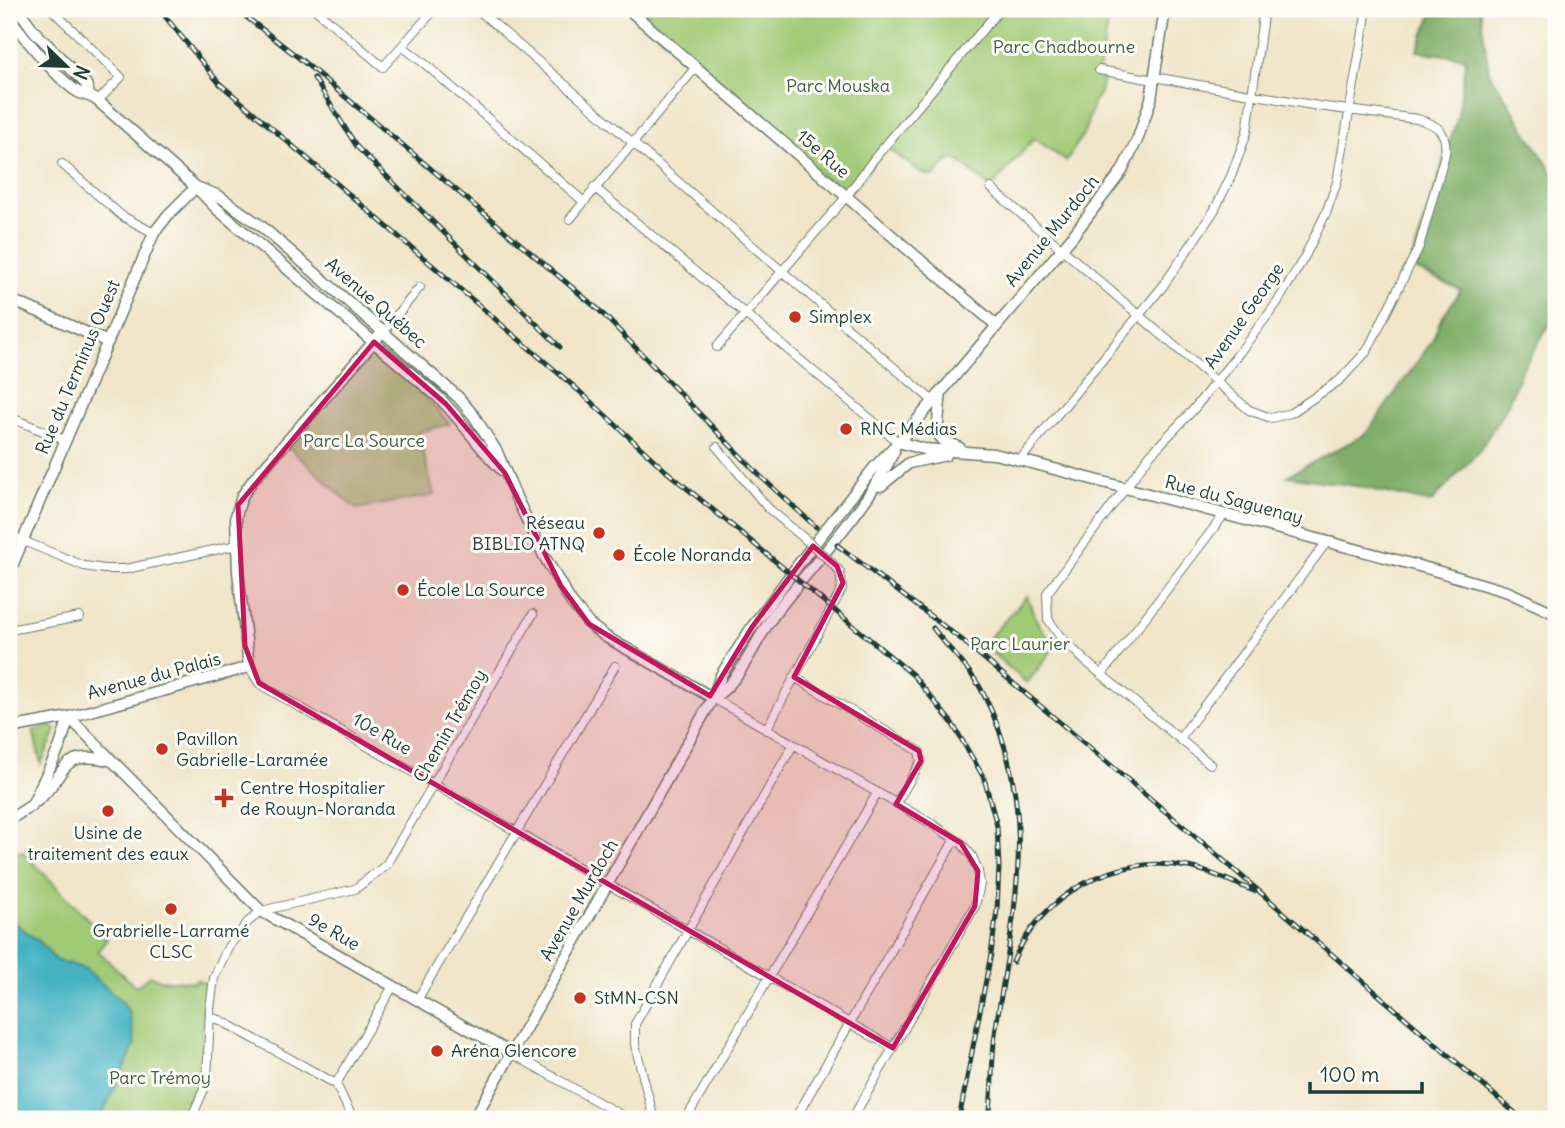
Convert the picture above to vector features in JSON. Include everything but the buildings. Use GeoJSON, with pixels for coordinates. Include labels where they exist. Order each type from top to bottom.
{"type":"FeatureCollection","features":[{"type":"Feature","properties":{"kind":"street","name":"Avenue Québec"},"geometry":{"type":"LineString","coordinates":[[18,9],[35,32],[86,84],[93,98]]}},
{"type":"Feature","properties":{"kind":"street"},"geometry":{"type":"LineString","coordinates":[[51,9],[121,77],[93,98]]}},
{"type":"Feature","properties":{"kind":"street"},"geometry":{"type":"LineString","coordinates":[[315,9],[383,67],[435,9]]}},
{"type":"Feature","properties":{"kind":"street"},"geometry":{"type":"LineString","coordinates":[[477,9],[933,401]]}},
{"type":"Feature","properties":{"kind":"street","name":"15e Rue"},"geometry":{"type":"LineString","coordinates":[[628,9],[996,325]]}},
{"type":"Feature","properties":{"kind":"street"},"geometry":{"type":"LineString","coordinates":[[717,347],[846,197],[874,159],[1000,9]]}},
{"type":"Feature","properties":{"kind":"street","name":"Avenue Murdoch"},"geometry":{"type":"LineString","coordinates":[[474,1119],[713,698],[721,675],[761,613],[873,469],[1062,248],[1111,187],[1131,155],[1151,100],[1165,9]]}},
{"type":"Feature","properties":{"kind":"street"},"geometry":{"type":"LineString","coordinates":[[1019,461],[1163,286],[1193,246],[1225,192],[1247,132],[1264,9]]}},
{"type":"Feature","properties":{"kind":"street","name":"Avenue George"},"geometry":{"type":"LineString","coordinates":[[1102,674],[1084,660],[1052,626],[1048,619],[1047,593],[1150,455],[1217,381],[1277,303],[1318,232],[1337,182],[1367,9]]}},
{"type":"Feature","properties":{"kind":"street","name":"Avenue Québec"},"geometry":{"type":"LineString","coordinates":[[9,17],[44,60],[79,93],[93,98],[446,404],[489,458],[505,473]]}},
{"type":"Feature","properties":{"kind":"street"},"geometry":{"type":"LineString","coordinates":[[9,31],[23,36]]}},
{"type":"Feature","properties":{"kind":"street"},"geometry":{"type":"LineString","coordinates":[[402,46],[583,201]]}},
{"type":"Feature","properties":{"kind":"street"},"geometry":{"type":"LineString","coordinates":[[569,219],[696,67]]}},
{"type":"Feature","properties":{"kind":"street"},"geometry":{"type":"LineString","coordinates":[[991,188],[1249,410],[1271,418],[1281,417],[1302,407],[1340,380],[1367,351],[1419,247],[1445,154],[1444,136],[1438,127],[1418,119],[1099,70]]}},
{"type":"Feature","properties":{"kind":"street"},"geometry":{"type":"LineString","coordinates":[[62,164],[122,216],[154,233]]}},
{"type":"Feature","properties":{"kind":"street","name":"Avenue Québec"},"geometry":{"type":"LineString","coordinates":[[196,187],[219,196],[261,226],[449,388],[469,409],[497,452],[561,586],[589,624],[713,698]]}},
{"type":"Feature","properties":{"kind":"street","name":"Rue du Terminus Ouest"},"geometry":{"type":"LineString","coordinates":[[9,573],[154,233],[196,187]]}},
{"type":"Feature","properties":{"kind":"street"},"geometry":{"type":"LineString","coordinates":[[594,187],[898,442]]}},
{"type":"Feature","properties":{"kind":"street"},"geometry":{"type":"LineString","coordinates":[[249,667],[237,545],[236,516],[242,496],[420,287]]}},
{"type":"Feature","properties":{"kind":"street"},"geometry":{"type":"LineString","coordinates":[[9,299],[107,342]]}},
{"type":"Feature","properties":{"kind":"street"},"geometry":{"type":"LineString","coordinates":[[941,391],[937,433],[943,440],[976,453]]}},
{"type":"Feature","properties":{"kind":"street"},"geometry":{"type":"LineString","coordinates":[[9,417],[65,440]]}},
{"type":"Feature","properties":{"kind":"street","name":"Avenue Murdoch"},"geometry":{"type":"LineString","coordinates":[[713,698],[726,690],[757,639],[796,585],[884,474],[898,442]]}},
{"type":"Feature","properties":{"kind":"street","name":"Rue du Saguenay"},"geometry":{"type":"LineString","coordinates":[[898,442],[925,449],[994,454],[1455,576],[1508,592],[1556,614]]}},
{"type":"Feature","properties":{"kind":"street"},"geometry":{"type":"LineString","coordinates":[[718,447],[768,508],[840,572],[842,589],[766,730]]}},
{"type":"Feature","properties":{"kind":"street"},"geometry":{"type":"LineString","coordinates":[[863,502],[908,463],[942,455],[976,453]]}},
{"type":"Feature","properties":{"kind":"street"},"geometry":{"type":"LineString","coordinates":[[1210,764],[1102,674],[1223,516]]}},
{"type":"Feature","properties":{"kind":"street"},"geometry":{"type":"LineString","coordinates":[[9,535],[84,566],[104,569],[126,569],[237,545]]}},
{"type":"Feature","properties":{"kind":"street"},"geometry":{"type":"LineString","coordinates":[[1180,738],[1326,543]]}},
{"type":"Feature","properties":{"kind":"street","name":"Chemin Trémoy"},"geometry":{"type":"LineString","coordinates":[[261,911],[355,889],[386,865],[533,614]]}},
{"type":"Feature","properties":{"kind":"street"},"geometry":{"type":"LineString","coordinates":[[9,630],[80,617]]}},
{"type":"Feature","properties":{"kind":"street"},"geometry":{"type":"LineString","coordinates":[[417,1000],[615,666]]}},
{"type":"Feature","properties":{"kind":"street","name":"Avenue du Palais"},"geometry":{"type":"LineString","coordinates":[[9,728],[69,717],[249,667]]}},
{"type":"Feature","properties":{"kind":"street","name":"10e Rue"},"geometry":{"type":"LineString","coordinates":[[249,667],[259,683],[268,689],[893,1048]]}},
{"type":"Feature","properties":{"kind":"street"},"geometry":{"type":"LineString","coordinates":[[794,677],[919,751],[921,761],[896,804]]}},
{"type":"Feature","properties":{"kind":"street"},"geometry":{"type":"LineString","coordinates":[[713,698],[955,839],[972,856],[978,871],[981,884],[975,906],[852,1119]]}},
{"type":"Feature","properties":{"kind":"street"},"geometry":{"type":"LineString","coordinates":[[32,805],[60,746],[69,717]]}},
{"type":"Feature","properties":{"kind":"street","name":"9e Rue"},"geometry":{"type":"LineString","coordinates":[[69,717],[261,911],[628,1119]]}},
{"type":"Feature","properties":{"kind":"street"},"geometry":{"type":"LineString","coordinates":[[654,1119],[635,1045],[635,1024],[793,745]]}},
{"type":"Feature","properties":{"kind":"street"},"geometry":{"type":"LineString","coordinates":[[9,820],[49,791],[60,769],[70,761],[81,757],[113,762]]}},
{"type":"Feature","properties":{"kind":"street"},"geometry":{"type":"LineString","coordinates":[[686,1119],[877,793]]}},
{"type":"Feature","properties":{"kind":"street"},"geometry":{"type":"LineString","coordinates":[[795,1119],[955,839]]}},
{"type":"Feature","properties":{"kind":"street"},"geometry":{"type":"LineString","coordinates":[[191,1119],[207,1082],[210,1017],[214,978],[219,962],[242,930],[261,911]]}},
{"type":"Feature","properties":{"kind":"street"},"geometry":{"type":"LineString","coordinates":[[336,1084],[393,986]]}},
{"type":"Feature","properties":{"kind":"street"},"geometry":{"type":"LineString","coordinates":[[210,1017],[336,1084],[353,1119]]}},
{"type":"Feature","properties":{"kind":"highlighted area"},"geometry":{"type":"Polygon","coordinates":[[[374,342],[446,404],[505,473],[561,586],[589,624],[710,696],[752,627],[813,546],[837,566],[843,583],[794,677],[919,751],[921,761],[896,804],[961,843],[978,871],[975,906],[893,1048],[259,683],[245,646],[238,505],[374,342]]]}},
{"type":"Feature","properties":{"kind":"green space","name":"Parc Mouska"},"geometry":{"type":"Polygon","coordinates":[[[649,9],[1111,9],[1099,70],[1102,81],[1100,93],[1094,101],[1084,133],[1066,161],[1034,138],[991,188],[956,159],[948,161],[934,176],[923,174],[886,147],[846,197],[645,23],[649,9]]]}},
{"type":"Feature","properties":{"kind":"green space"},"geometry":{"type":"Polygon","coordinates":[[[1434,9],[1480,9],[1489,72],[1556,178],[1556,314],[1521,371],[1507,406],[1480,450],[1431,503],[1356,486],[1287,476],[1366,434],[1432,341],[1440,321],[1461,290],[1410,267],[1458,116],[1466,58],[1417,51],[1434,9]]]}},
{"type":"Feature","properties":{"kind":"green space","name":"Parc La Source"},"geometry":{"type":"Polygon","coordinates":[[[374,349],[420,391],[450,424],[418,432],[434,495],[356,509],[285,444],[374,349]]]}},
{"type":"Feature","properties":{"kind":"green space","name":"Parc Laurier"},"geometry":{"type":"Polygon","coordinates":[[[1027,596],[1038,623],[1056,645],[1027,683],[983,645],[1027,596]]]}},
{"type":"Feature","properties":{"kind":"green space"},"geometry":{"type":"Polygon","coordinates":[[[51,726],[56,730],[41,764],[33,731],[51,726]]]}},
{"type":"Feature","properties":{"kind":"green space","name":"Parc Trémoy"},"geometry":{"type":"Polygon","coordinates":[[[22,851],[107,939],[98,951],[136,987],[150,975],[168,981],[194,983],[196,979],[205,983],[200,1076],[182,1119],[100,1119],[86,969],[55,960],[41,943],[9,919],[9,854],[22,851]]]}},
{"type":"Feature","properties":{"kind":"water"},"geometry":{"type":"Polygon","coordinates":[[[9,919],[41,943],[55,960],[86,969],[122,1002],[129,1012],[135,1045],[100,1119],[9,1119],[9,919]]]}},
{"type":"Feature","properties":{"kind":"railway"},"geometry":{"type":"LineString","coordinates":[[159,9],[219,83],[578,390],[666,471],[913,675],[952,723],[984,778],[997,826],[999,867],[991,954],[959,1119]]}},
{"type":"Feature","properties":{"kind":"railway"},"geometry":{"type":"LineString","coordinates":[[236,9],[299,58],[599,310],[760,476],[816,527]]}},
{"type":"Feature","properties":{"kind":"railway"},"geometry":{"type":"LineString","coordinates":[[314,78],[357,147],[560,347]]}},
{"type":"Feature","properties":{"kind":"railway"},"geometry":{"type":"LineString","coordinates":[[837,545],[962,640],[1216,854],[1522,1119]]}},
{"type":"Feature","properties":{"kind":"railway"},"geometry":{"type":"LineString","coordinates":[[933,628],[982,691],[1001,734],[1012,777],[1018,819],[1015,903],[995,1034],[989,1119]]}},
{"type":"Feature","properties":{"kind":"railway"},"geometry":{"type":"LineString","coordinates":[[1013,962],[1026,938],[1061,898],[1108,873],[1134,866],[1161,864],[1188,867],[1254,891]]}},
{"type":"Feature","properties":{"kind":"place","name":"Simplex"},"geometry":{"type":"Point","coordinates":[795,317]}},
{"type":"Feature","properties":{"kind":"place","name":"RNC Médias"},"geometry":{"type":"Point","coordinates":[846,429]}},
{"type":"Feature","properties":{"kind":"place","name":"Réseau BIBLIO ATNQ"},"geometry":{"type":"Point","coordinates":[599,533]}},
{"type":"Feature","properties":{"kind":"place","name":"École Noranda"},"geometry":{"type":"Point","coordinates":[619,555]}},
{"type":"Feature","properties":{"kind":"place","name":"École La Source"},"geometry":{"type":"Point","coordinates":[403,590]}},
{"type":"Feature","properties":{"kind":"place","name":"Pavillon Gabrielle-Laramée"},"geometry":{"type":"Point","coordinates":[162,749]}},
{"type":"Feature","properties":{"kind":"place","name":"Centre Hospitalier de Rouyn-Noranda"},"geometry":{"type":"Point","coordinates":[224,798]}},
{"type":"Feature","properties":{"kind":"place","name":"Usine de traitement des eaux"},"geometry":{"type":"Point","coordinates":[108,811]}},
{"type":"Feature","properties":{"kind":"place","name":"Grabrielle-Larramé CLSC"},"geometry":{"type":"Point","coordinates":[171,909]}},
{"type":"Feature","properties":{"kind":"place","name":"StMN-CSN"},"geometry":{"type":"Point","coordinates":[580,998]}},
{"type":"Feature","properties":{"kind":"place","name":"Aréna Glencore"},"geometry":{"type":"Point","coordinates":[437,1051]}},
{"type":"Feature","properties":{"kind":"park label","name":"Parc Chadbourne"},"geometry":{"type":"Point","coordinates":[1064,47]}}]}
